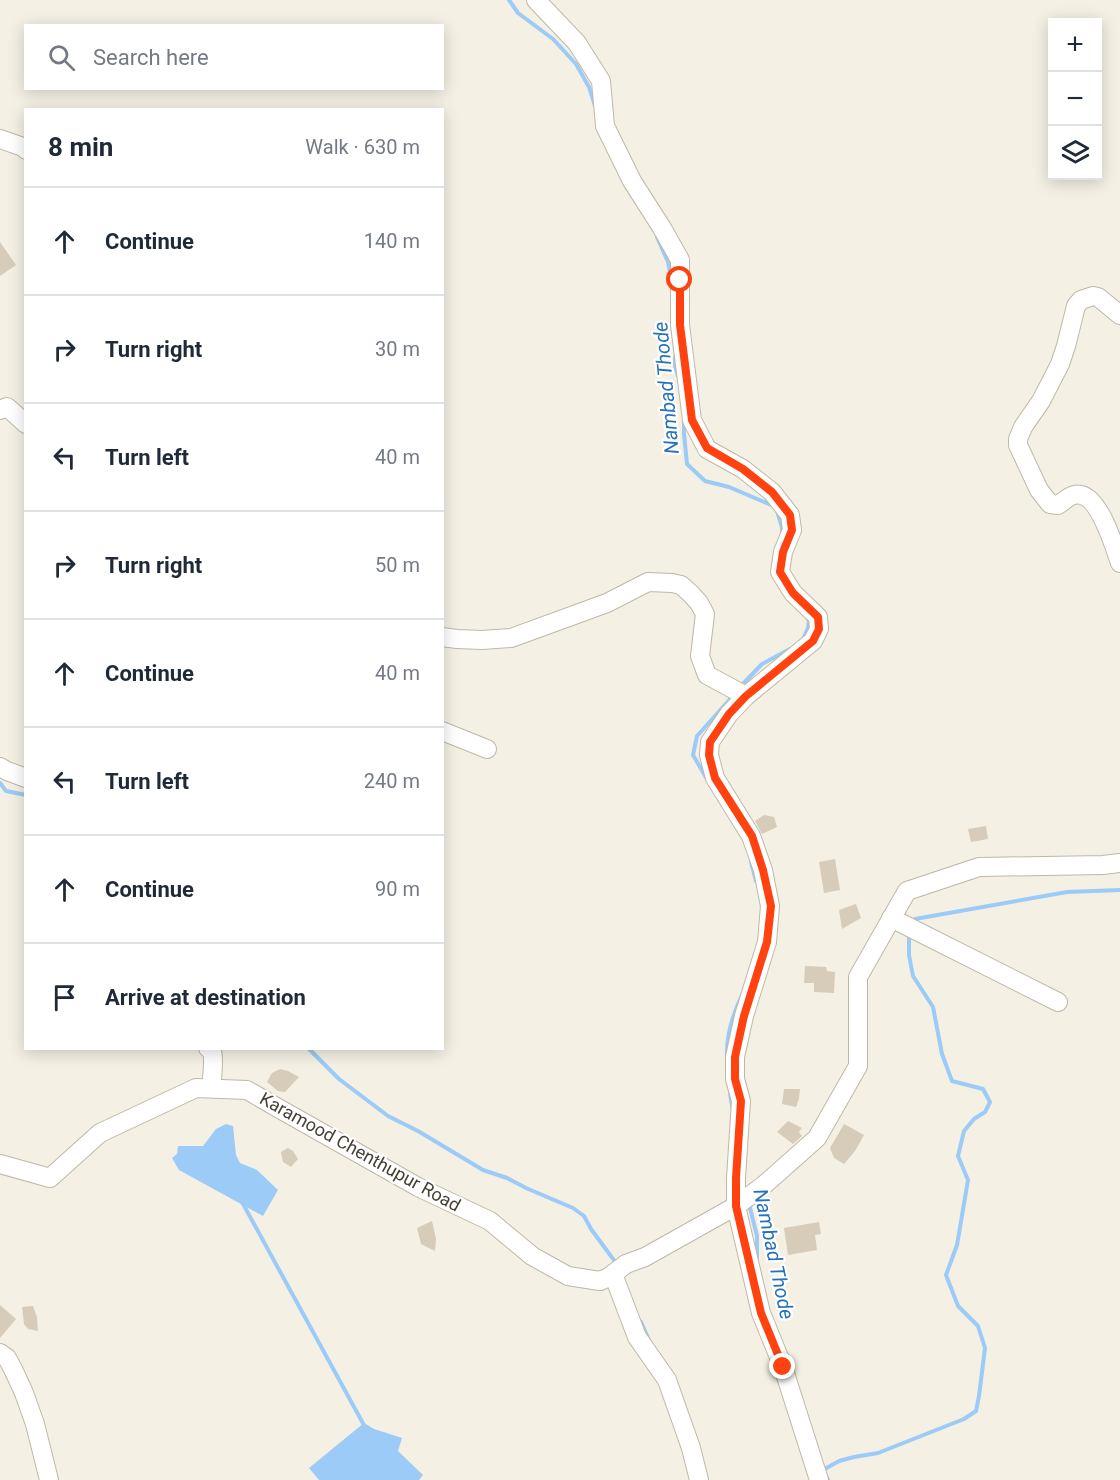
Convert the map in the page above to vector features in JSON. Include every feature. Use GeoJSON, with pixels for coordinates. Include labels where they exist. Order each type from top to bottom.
{"type":"FeatureCollection","features":[{"type":"Feature","properties":{"kind":"street"},"geometry":{"type":"LineString","coordinates":[[537,0],[577,43],[601,81],[605,126],[632,181],[680,260],[680,325],[692,420],[707,448],[743,469],[772,492],[790,515],[792,530],[783,552],[780,572],[793,593],[818,617],[819,629],[813,641],[746,696],[729,714],[710,742],[709,755],[715,778],[752,836],[771,906],[767,942],[744,1016],[735,1057],[735,1079],[741,1101],[736,1178],[761,1313],[783,1367],[819,1480]]}},
{"type":"Feature","properties":{"kind":"street"},"geometry":{"type":"LineString","coordinates":[[0,139],[24,148]]}},
{"type":"Feature","properties":{"kind":"street"},"geometry":{"type":"LineString","coordinates":[[1120,315],[1098,297],[1093,296],[1081,300],[1076,306],[1060,364],[1018,439],[1018,445],[1039,490],[1050,504],[1058,505],[1077,494],[1094,503],[1108,530],[1120,563]]}},
{"type":"Feature","properties":{"kind":"street"},"geometry":{"type":"LineString","coordinates":[[0,410],[7,407],[24,422]]}},
{"type":"Feature","properties":{"kind":"street"},"geometry":{"type":"LineString","coordinates":[[444,637],[482,640],[511,638],[607,603],[648,582],[681,585],[697,600],[705,614],[700,656],[707,675],[746,696]]}},
{"type":"Feature","properties":{"kind":"street"},"geometry":{"type":"LineString","coordinates":[[444,733],[487,749]]}},
{"type":"Feature","properties":{"kind":"street"},"geometry":{"type":"LineString","coordinates":[[0,767],[24,777]]}},
{"type":"Feature","properties":{"kind":"street","name":"Karamood Chenthupur Road"},"geometry":{"type":"LineString","coordinates":[[0,1164],[50,1178],[100,1133],[196,1088],[247,1090],[418,1187],[490,1221],[532,1256],[568,1276],[600,1281],[626,1264],[645,1257],[739,1204],[817,1138],[858,1066],[858,977],[907,891],[979,867],[1120,863]]}},
{"type":"Feature","properties":{"kind":"street"},"geometry":{"type":"LineString","coordinates":[[891,918],[1058,1002]]}},
{"type":"Feature","properties":{"kind":"street"},"geometry":{"type":"LineString","coordinates":[[211,1050],[214,1056],[212,1088]]}},
{"type":"Feature","properties":{"kind":"street"},"geometry":{"type":"LineString","coordinates":[[618,1271],[637,1337],[667,1380],[692,1448],[699,1480]]}},
{"type":"Feature","properties":{"kind":"street"},"geometry":{"type":"LineString","coordinates":[[0,1353],[7,1358],[24,1393],[35,1424],[49,1480]]}},
{"type":"Feature","properties":{"kind":"water"},"geometry":{"type":"Polygon","coordinates":[[[226,1124],[233,1126],[236,1155],[240,1163],[257,1170],[278,1190],[263,1216],[179,1170],[172,1158],[177,1154],[178,1146],[203,1146],[216,1129],[226,1124]]]}},
{"type":"Feature","properties":{"kind":"water"},"geometry":{"type":"Polygon","coordinates":[[[364,1423],[374,1429],[402,1438],[398,1451],[423,1475],[419,1480],[319,1480],[309,1468],[364,1423]]]}},
{"type":"Feature","properties":{"kind":"building"},"geometry":{"type":"Polygon","coordinates":[[[0,242],[16,265],[0,276],[0,242]]]}},
{"type":"Feature","properties":{"kind":"building"},"geometry":{"type":"Polygon","coordinates":[[[764,815],[774,817],[777,827],[762,834],[755,821],[764,815]]]}},
{"type":"Feature","properties":{"kind":"building"},"geometry":{"type":"Polygon","coordinates":[[[986,826],[988,839],[971,842],[968,829],[986,826]]]}},
{"type":"Feature","properties":{"kind":"building"},"geometry":{"type":"Polygon","coordinates":[[[835,859],[840,890],[824,893],[819,862],[835,859]]]}},
{"type":"Feature","properties":{"kind":"building"},"geometry":{"type":"Polygon","coordinates":[[[856,904],[861,918],[842,929],[839,910],[856,904]]]}},
{"type":"Feature","properties":{"kind":"building"},"geometry":{"type":"Polygon","coordinates":[[[805,966],[826,967],[827,971],[835,972],[834,993],[814,992],[814,983],[804,983],[805,966]]]}},
{"type":"Feature","properties":{"kind":"building"},"geometry":{"type":"Polygon","coordinates":[[[280,1069],[299,1077],[285,1092],[278,1091],[267,1082],[272,1073],[280,1069]]]}},
{"type":"Feature","properties":{"kind":"building"},"geometry":{"type":"Polygon","coordinates":[[[784,1089],[800,1089],[796,1107],[782,1104],[784,1089]]]}},
{"type":"Feature","properties":{"kind":"building"},"geometry":{"type":"Polygon","coordinates":[[[788,1121],[802,1128],[799,1132],[802,1136],[793,1144],[777,1132],[788,1121]]]}},
{"type":"Feature","properties":{"kind":"building"},"geometry":{"type":"Polygon","coordinates":[[[844,1124],[864,1135],[844,1164],[834,1158],[830,1148],[844,1124]]]}},
{"type":"Feature","properties":{"kind":"building"},"geometry":{"type":"Polygon","coordinates":[[[288,1148],[298,1159],[291,1167],[283,1162],[281,1152],[288,1148]]]}},
{"type":"Feature","properties":{"kind":"building"},"geometry":{"type":"Polygon","coordinates":[[[432,1221],[436,1239],[435,1251],[421,1244],[417,1228],[432,1221]]]}},
{"type":"Feature","properties":{"kind":"building"},"geometry":{"type":"Polygon","coordinates":[[[819,1222],[821,1234],[815,1235],[817,1250],[788,1255],[784,1228],[819,1222]]]}},
{"type":"Feature","properties":{"kind":"building"},"geometry":{"type":"Polygon","coordinates":[[[0,1305],[16,1319],[0,1338],[0,1305]]]}},
{"type":"Feature","properties":{"kind":"building"},"geometry":{"type":"Polygon","coordinates":[[[33,1306],[38,1331],[28,1329],[24,1324],[22,1307],[33,1306]]]}},
{"type":"Feature","properties":{"kind":"waterway","name":"Nambad Thode"},"geometry":{"type":"LineString","coordinates":[[509,0],[518,13],[553,39],[576,64],[589,87],[595,106]]}},
{"type":"Feature","properties":{"kind":"waterway","name":"Nambad Thode"},"geometry":{"type":"LineString","coordinates":[[657,237],[668,262],[672,281]]}},
{"type":"Feature","properties":{"kind":"waterway","name":"Nambad Thode"},"geometry":{"type":"LineString","coordinates":[[675,357],[678,376]]}},
{"type":"Feature","properties":{"kind":"waterway","name":"Nambad Thode"},"geometry":{"type":"LineString","coordinates":[[684,419],[687,464],[705,481],[729,487],[776,507],[782,535]]}},
{"type":"Feature","properties":{"kind":"waterway","name":"Nambad Thode"},"geometry":{"type":"LineString","coordinates":[[803,639],[808,628],[808,619]]}},
{"type":"Feature","properties":{"kind":"waterway","name":"Nambad Thode"},"geometry":{"type":"LineString","coordinates":[[741,686],[762,664],[790,649]]}},
{"type":"Feature","properties":{"kind":"waterway","name":"Nambad Thode"},"geometry":{"type":"LineString","coordinates":[[707,779],[693,755],[697,736],[733,696]]}},
{"type":"Feature","properties":{"kind":"waterway"},"geometry":{"type":"LineString","coordinates":[[0,783],[6,791],[24,795]]}},
{"type":"Feature","properties":{"kind":"waterway","name":"Nambad Thode"},"geometry":{"type":"LineString","coordinates":[[751,862],[756,881]]}},
{"type":"Feature","properties":{"kind":"waterway"},"geometry":{"type":"LineString","coordinates":[[914,922],[915,919],[1067,892],[1120,890]]}},
{"type":"Feature","properties":{"kind":"waterway"},"geometry":{"type":"LineString","coordinates":[[828,1480],[823,1470],[839,1461],[878,1453],[964,1419],[976,1411],[979,1396],[985,1348],[978,1326],[958,1306],[946,1275],[957,1245],[968,1180],[958,1156],[964,1131],[974,1119],[985,1112],[990,1102],[983,1089],[952,1081],[942,1054],[933,1007],[913,976],[909,955],[910,932]]}},
{"type":"Feature","properties":{"kind":"waterway","name":"Nambad Thode"},"geometry":{"type":"LineString","coordinates":[[727,1057],[731,1025],[742,995]]}},
{"type":"Feature","properties":{"kind":"waterway"},"geometry":{"type":"LineString","coordinates":[[310,1050],[339,1079],[388,1116],[483,1170],[507,1178],[573,1208],[584,1216],[616,1263]]}},
{"type":"Feature","properties":{"kind":"waterway","name":"Nambad Thode"},"geometry":{"type":"LineString","coordinates":[[730,1094],[733,1111]]}},
{"type":"Feature","properties":{"kind":"waterway"},"geometry":{"type":"LineString","coordinates":[[242,1202],[365,1427]]}},
{"type":"Feature","properties":{"kind":"waterway","name":"Nambad Thode"},"geometry":{"type":"LineString","coordinates":[[749,1204],[757,1236],[757,1261]]}},
{"type":"Feature","properties":{"kind":"waterway"},"geometry":{"type":"LineString","coordinates":[[641,1322],[649,1340]]}},
{"type":"Feature","properties":{"kind":"route"},"geometry":{"type":"LineString","coordinates":[[680,280],[680,325],[692,420],[707,448],[743,469],[772,492],[790,515],[792,530],[783,552],[780,572],[793,593],[818,617],[819,629],[813,641],[746,696],[729,714],[710,742],[709,755],[715,778],[752,836],[771,906],[767,942],[744,1016],[735,1057],[735,1079],[741,1101],[736,1206],[761,1313],[783,1367]]}}]}
